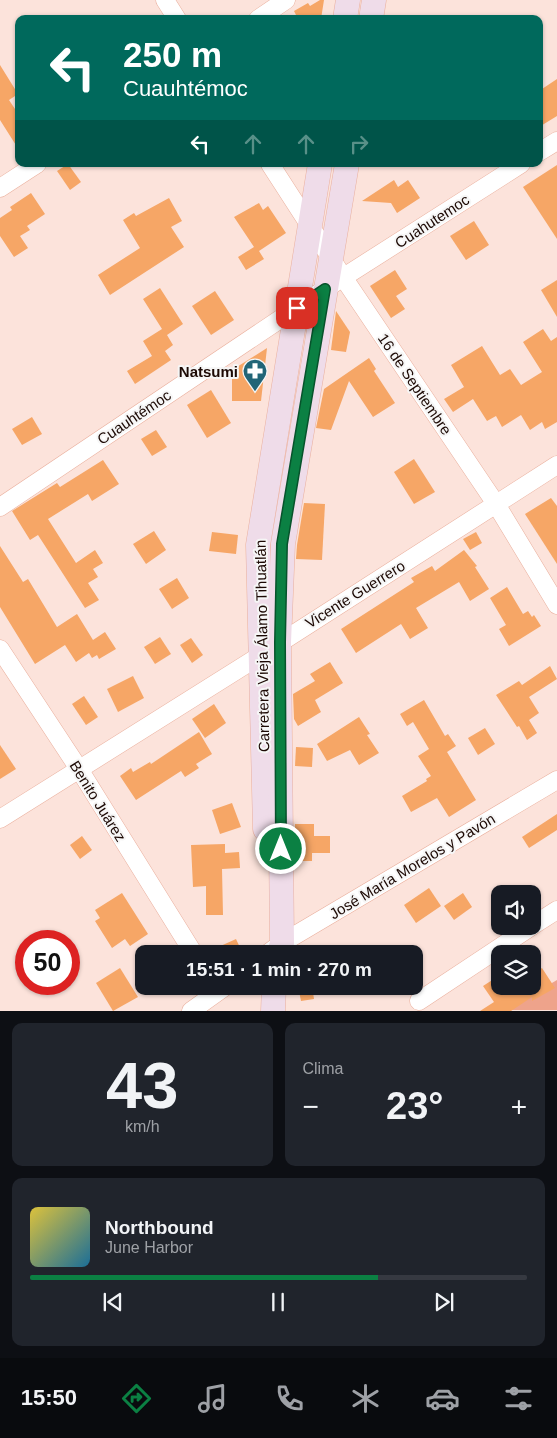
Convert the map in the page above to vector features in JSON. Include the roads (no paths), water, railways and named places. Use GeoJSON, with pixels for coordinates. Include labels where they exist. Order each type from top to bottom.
{"type":"FeatureCollection","features":[{"type":"Feature","properties":{"kind":"main road"},"geometry":{"type":"LineString","coordinates":[[346,15],[348,0]]}},
{"type":"Feature","properties":{"kind":"main road"},"geometry":{"type":"LineString","coordinates":[[372,15],[374,0]]}},
{"type":"Feature","properties":{"kind":"main road","name":"Carretera Vieja Álamo Tihuatlán"},"geometry":{"type":"LineString","coordinates":[[273,945],[270,648],[258,545],[319,167]]}},
{"type":"Feature","properties":{"kind":"main road","name":"Carretera Vieja Álamo Tihuatlán"},"geometry":{"type":"LineString","coordinates":[[270,648],[282,544],[334,283],[331,257],[346,167]]}},
{"type":"Feature","properties":{"kind":"main road"},"geometry":{"type":"LineString","coordinates":[[273,1010],[274,995]]}},
{"type":"Feature","properties":{"kind":"street"},"geometry":{"type":"LineString","coordinates":[[165,0],[174,15]]}},
{"type":"Feature","properties":{"kind":"street"},"geometry":{"type":"LineString","coordinates":[[264,15],[286,0]]}},
{"type":"Feature","properties":{"kind":"street"},"geometry":{"type":"LineString","coordinates":[[543,150],[557,141]]}},
{"type":"Feature","properties":{"kind":"street"},"geometry":{"type":"LineString","coordinates":[[0,188],[32,167]]}},
{"type":"Feature","properties":{"kind":"street"},"geometry":{"type":"LineString","coordinates":[[272,167],[331,257]]}},
{"type":"Feature","properties":{"kind":"street","name":"Cuahutemoc"},"geometry":{"type":"LineString","coordinates":[[334,283],[516,167]]}},
{"type":"Feature","properties":{"kind":"street","name":"Cuauhtémoc"},"geometry":{"type":"LineString","coordinates":[[0,507],[334,283]]}},
{"type":"Feature","properties":{"kind":"street","name":"16 de Septiembre"},"geometry":{"type":"LineString","coordinates":[[334,283],[496,504],[557,605]]}},
{"type":"Feature","properties":{"kind":"street","name":"Vicente Guerrero"},"geometry":{"type":"LineString","coordinates":[[0,820],[557,465]]}},
{"type":"Feature","properties":{"kind":"street","name":"Benito Juárez"},"geometry":{"type":"LineString","coordinates":[[0,649],[79,769],[188,945]]}},
{"type":"Feature","properties":{"kind":"street","name":"José María Morelos y Pavón"},"geometry":{"type":"LineString","coordinates":[[283,945],[557,780]]}},
{"type":"Feature","properties":{"kind":"street"},"geometry":{"type":"LineString","coordinates":[[541,920],[557,910]]}},
{"type":"Feature","properties":{"kind":"street"},"geometry":{"type":"LineString","coordinates":[[419,1001],[518,935]]}},
{"type":"Feature","properties":{"kind":"street"},"geometry":{"type":"LineString","coordinates":[[191,1010],[211,995]]}},
{"type":"Feature","properties":{"kind":"place","name":"Natsumi"},"geometry":{"type":"Point","coordinates":[255,392]}}]}
